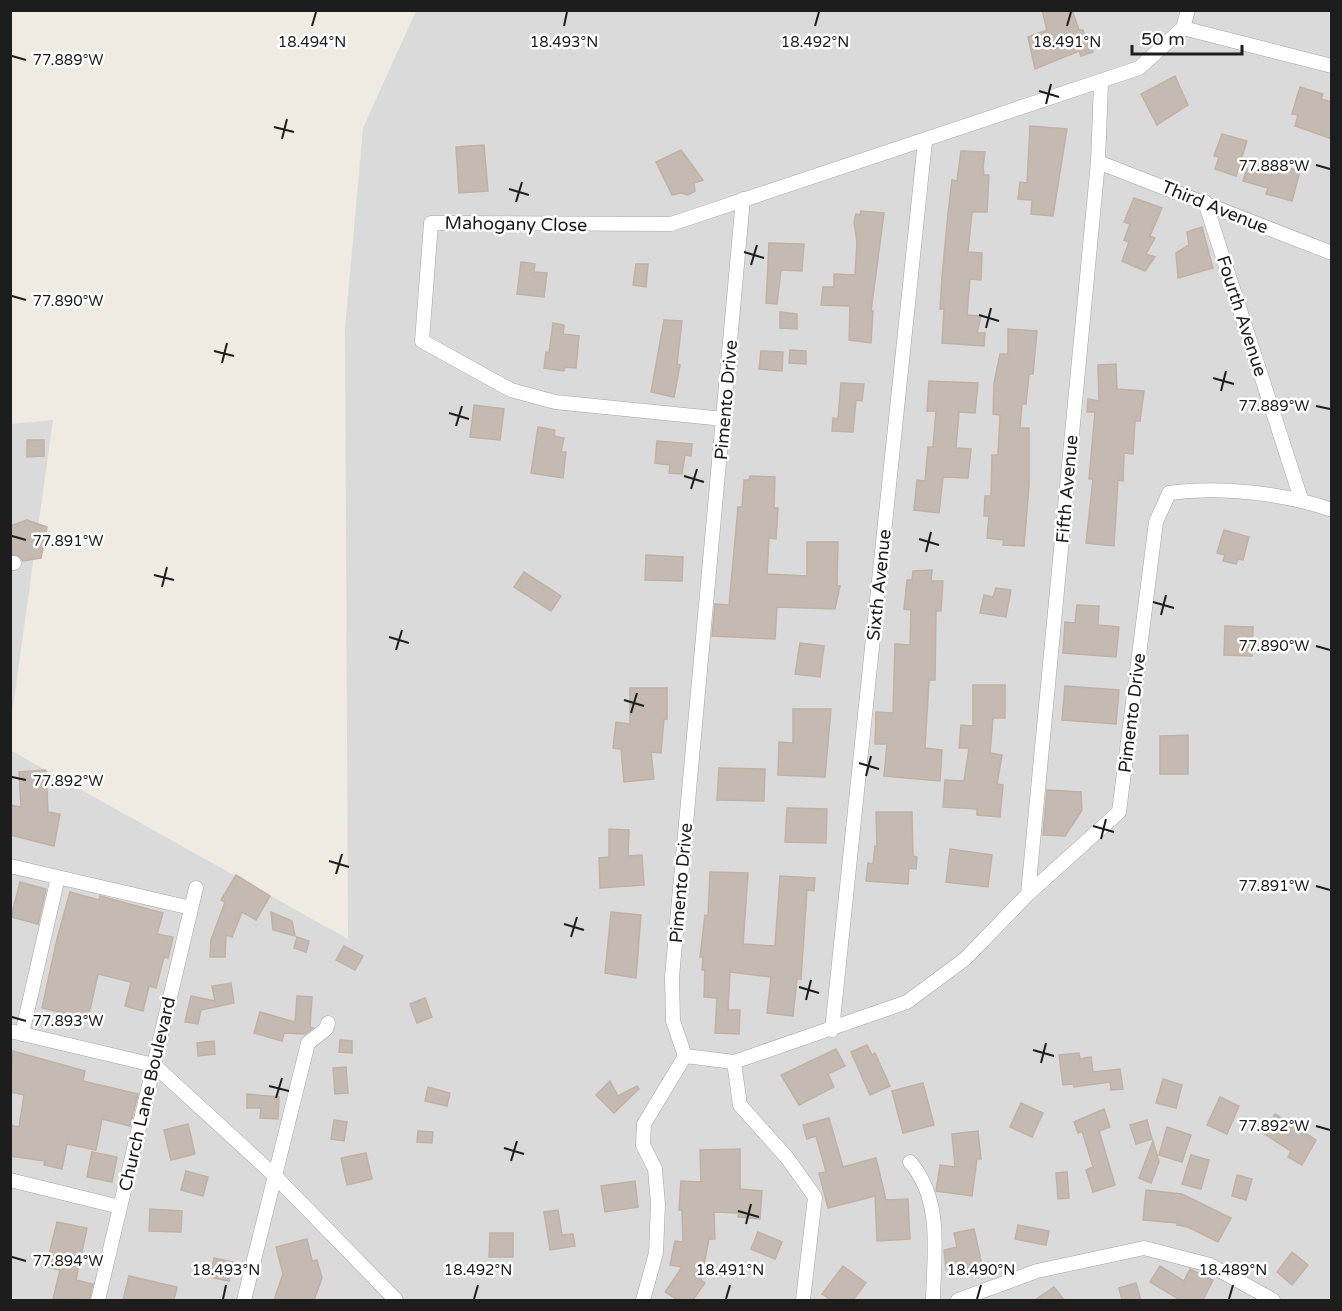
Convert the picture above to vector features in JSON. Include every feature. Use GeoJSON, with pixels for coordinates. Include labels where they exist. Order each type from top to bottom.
{"type":"FeatureCollection","features":[{"type":"Feature","properties":{"kind":"street"},"geometry":{"type":"LineString","coordinates":[[743,200],[1101,83],[1138,68],[1183,28],[1188,10]]}},
{"type":"Feature","properties":{"kind":"street"},"geometry":{"type":"LineString","coordinates":[[1183,28],[1332,66]]}},
{"type":"Feature","properties":{"kind":"street","name":"Fifth Avenue"},"geometry":{"type":"LineString","coordinates":[[1028,894],[1098,162],[1101,83]]}},
{"type":"Feature","properties":{"kind":"street","name":"Sixth Avenue"},"geometry":{"type":"LineString","coordinates":[[832,1029],[925,141]]}},
{"type":"Feature","properties":{"kind":"street","name":"Third Avenue"},"geometry":{"type":"LineString","coordinates":[[1098,162],[1332,253]]}},
{"type":"Feature","properties":{"kind":"street","name":"Pimento Drive"},"geometry":{"type":"LineString","coordinates":[[743,200],[672,977],[674,1021],[685,1056],[734,1062],[908,1002],[965,959],[1028,894],[1119,812],[1156,522],[1169,494],[1196,489],[1300,499],[1332,510]]}},
{"type":"Feature","properties":{"kind":"street","name":"Mahogany Close"},"geometry":{"type":"LineString","coordinates":[[724,418],[555,402],[511,390],[422,340],[431,223],[671,224],[743,200]]}},
{"type":"Feature","properties":{"kind":"street","name":"Fourth Avenue"},"geometry":{"type":"LineString","coordinates":[[1205,202],[1300,499]]}},
{"type":"Feature","properties":{"kind":"street"},"geometry":{"type":"LineString","coordinates":[[10,866],[191,908]]}},
{"type":"Feature","properties":{"kind":"street"},"geometry":{"type":"LineString","coordinates":[[58,877],[16,1033],[154,1065],[275,1176],[396,1300]]}},
{"type":"Feature","properties":{"kind":"street","name":"Church Lane Boulevard"},"geometry":{"type":"LineString","coordinates":[[98,1300],[196,888]]}},
{"type":"Feature","properties":{"kind":"street"},"geometry":{"type":"LineString","coordinates":[[244,1300],[308,1043],[326,1029],[328,1023]]}},
{"type":"Feature","properties":{"kind":"street"},"geometry":{"type":"LineString","coordinates":[[643,1300],[656,1253],[658,1204],[655,1170],[643,1145],[644,1125],[685,1056]]}},
{"type":"Feature","properties":{"kind":"street"},"geometry":{"type":"LineString","coordinates":[[734,1062],[740,1105],[788,1160],[815,1197],[803,1300]]}},
{"type":"Feature","properties":{"kind":"street"},"geometry":{"type":"LineString","coordinates":[[910,1162],[927,1186],[934,1222],[933,1300]]}},
{"type":"Feature","properties":{"kind":"street"},"geometry":{"type":"LineString","coordinates":[[10,1180],[120,1207]]}},
{"type":"Feature","properties":{"kind":"street"},"geometry":{"type":"LineString","coordinates":[[958,1300],[1037,1271],[1144,1248],[1210,1265],[1273,1300]]}},
{"type":"Feature","properties":{"kind":"shaded area"},"geometry":{"type":"Polygon","coordinates":[[[416,11],[1331,11],[1331,1300],[11,1300],[10,750],[348,939],[345,329],[363,128],[416,11]]]}},
{"type":"Feature","properties":{"kind":"shaded area"},"geometry":{"type":"Polygon","coordinates":[[[53,420],[11,721],[11,424],[53,420]]]}},
{"type":"Feature","properties":{"kind":"building"},"geometry":{"type":"Polygon","coordinates":[[[1042,10],[1072,10],[1079,30],[1083,30],[1085,38],[1089,37],[1093,52],[1081,56],[1079,51],[1035,69],[1028,37],[1047,30],[1042,10]]]}},
{"type":"Feature","properties":{"kind":"building"},"geometry":{"type":"Polygon","coordinates":[[[1175,76],[1188,105],[1157,125],[1141,94],[1175,76]]]}},
{"type":"Feature","properties":{"kind":"building"},"geometry":{"type":"Polygon","coordinates":[[[1300,87],[1323,94],[1321,99],[1332,102],[1332,139],[1295,126],[1298,115],[1292,114],[1300,87]]]}},
{"type":"Feature","properties":{"kind":"building"},"geometry":{"type":"Polygon","coordinates":[[[1030,126],[1067,129],[1053,216],[1031,214],[1032,200],[1018,199],[1020,182],[1027,183],[1030,126]]]}},
{"type":"Feature","properties":{"kind":"building"},"geometry":{"type":"Polygon","coordinates":[[[1222,134],[1247,141],[1236,176],[1215,169],[1219,157],[1214,156],[1222,134]]]}},
{"type":"Feature","properties":{"kind":"building"},"geometry":{"type":"Polygon","coordinates":[[[484,145],[488,191],[459,193],[456,147],[484,145]]]}},
{"type":"Feature","properties":{"kind":"building"},"geometry":{"type":"Polygon","coordinates":[[[681,150],[703,180],[694,183],[695,191],[688,195],[681,193],[672,195],[656,162],[681,150]]]}},
{"type":"Feature","properties":{"kind":"building"},"geometry":{"type":"Polygon","coordinates":[[[961,151],[985,152],[984,175],[989,175],[987,212],[972,212],[968,252],[982,253],[981,280],[970,279],[967,315],[981,316],[977,333],[985,333],[984,346],[942,343],[944,309],[940,309],[948,213],[952,180],[957,181],[961,151]]]}},
{"type":"Feature","properties":{"kind":"building"},"geometry":{"type":"Polygon","coordinates":[[[1274,164],[1300,171],[1292,201],[1266,194],[1268,188],[1243,181],[1247,168],[1271,176],[1274,164]]]}},
{"type":"Feature","properties":{"kind":"building"},"geometry":{"type":"Polygon","coordinates":[[[1134,198],[1162,208],[1150,236],[1155,238],[1146,254],[1155,257],[1145,271],[1122,261],[1129,242],[1124,240],[1130,224],[1124,222],[1134,198]]]}},
{"type":"Feature","properties":{"kind":"building"},"geometry":{"type":"Polygon","coordinates":[[[861,211],[884,213],[871,311],[873,311],[871,343],[849,340],[850,306],[821,305],[823,287],[834,287],[834,274],[855,275],[857,242],[854,222],[856,214],[860,215],[861,211]]]}},
{"type":"Feature","properties":{"kind":"building"},"geometry":{"type":"Polygon","coordinates":[[[1202,227],[1213,268],[1178,278],[1176,253],[1189,245],[1187,232],[1202,227]]]}},
{"type":"Feature","properties":{"kind":"building"},"geometry":{"type":"Polygon","coordinates":[[[769,243],[804,244],[802,271],[781,270],[777,304],[766,303],[769,243]]]}},
{"type":"Feature","properties":{"kind":"building"},"geometry":{"type":"Polygon","coordinates":[[[521,262],[535,264],[534,272],[547,273],[544,297],[517,294],[521,262]]]}},
{"type":"Feature","properties":{"kind":"building"},"geometry":{"type":"Polygon","coordinates":[[[636,264],[648,264],[646,287],[633,285],[636,264]]]}},
{"type":"Feature","properties":{"kind":"building"},"geometry":{"type":"Polygon","coordinates":[[[780,312],[797,314],[797,329],[780,328],[780,312]]]}},
{"type":"Feature","properties":{"kind":"building"},"geometry":{"type":"Polygon","coordinates":[[[664,320],[682,321],[677,364],[680,365],[674,397],[651,392],[664,320]]]}},
{"type":"Feature","properties":{"kind":"building"},"geometry":{"type":"Polygon","coordinates":[[[553,323],[564,325],[563,334],[579,336],[576,368],[565,367],[564,371],[544,368],[546,352],[549,353],[553,323]]]}},
{"type":"Feature","properties":{"kind":"building"},"geometry":{"type":"Polygon","coordinates":[[[1008,329],[1037,331],[1033,374],[1029,374],[1026,404],[1022,404],[1020,428],[1029,428],[1029,485],[1024,546],[1003,545],[1004,540],[987,538],[989,516],[984,516],[985,496],[991,496],[992,455],[998,455],[1000,415],[993,414],[994,383],[1000,354],[1008,354],[1008,329]]]}},
{"type":"Feature","properties":{"kind":"building"},"geometry":{"type":"Polygon","coordinates":[[[790,350],[806,351],[806,364],[789,363],[790,350]]]}},
{"type":"Feature","properties":{"kind":"building"},"geometry":{"type":"Polygon","coordinates":[[[761,351],[783,352],[782,371],[759,369],[761,351]]]}},
{"type":"Feature","properties":{"kind":"building"},"geometry":{"type":"Polygon","coordinates":[[[1116,364],[1117,389],[1144,391],[1140,421],[1135,421],[1133,454],[1124,453],[1123,481],[1118,480],[1114,546],[1086,543],[1093,479],[1089,479],[1095,412],[1087,412],[1088,399],[1099,401],[1098,365],[1116,364]]]}},
{"type":"Feature","properties":{"kind":"building"},"geometry":{"type":"Polygon","coordinates":[[[929,381],[978,383],[975,413],[959,412],[956,448],[971,449],[968,478],[943,477],[939,513],[914,510],[917,480],[925,481],[928,447],[933,447],[936,411],[927,411],[929,381]]]}},
{"type":"Feature","properties":{"kind":"building"},"geometry":{"type":"Polygon","coordinates":[[[841,383],[864,384],[862,401],[856,400],[853,432],[832,431],[833,418],[838,419],[841,383]]]}},
{"type":"Feature","properties":{"kind":"building"},"geometry":{"type":"Polygon","coordinates":[[[474,405],[504,409],[500,440],[470,437],[474,405]]]}},
{"type":"Feature","properties":{"kind":"building"},"geometry":{"type":"Polygon","coordinates":[[[538,427],[555,430],[554,436],[564,438],[561,452],[566,452],[563,478],[531,473],[538,427]]]}},
{"type":"Feature","properties":{"kind":"building"},"geometry":{"type":"Polygon","coordinates":[[[27,440],[44,440],[44,456],[27,457],[27,440]]]}},
{"type":"Feature","properties":{"kind":"building"},"geometry":{"type":"Polygon","coordinates":[[[657,441],[692,444],[691,456],[685,455],[682,474],[669,473],[670,465],[655,463],[657,441]]]}},
{"type":"Feature","properties":{"kind":"building"},"geometry":{"type":"Polygon","coordinates":[[[750,476],[775,477],[774,508],[778,508],[776,539],[769,538],[767,574],[807,576],[807,542],[838,542],[837,586],[840,586],[835,609],[777,607],[775,639],[712,636],[715,604],[729,605],[738,507],[742,507],[744,480],[749,480],[750,476]]]}},
{"type":"Feature","properties":{"kind":"building"},"geometry":{"type":"Polygon","coordinates":[[[27,520],[47,527],[41,558],[23,561],[18,555],[10,554],[10,526],[27,520]]]}},
{"type":"Feature","properties":{"kind":"building"},"geometry":{"type":"Polygon","coordinates":[[[1224,530],[1249,537],[1243,560],[1238,559],[1236,564],[1223,561],[1225,555],[1217,553],[1224,530]]]}},
{"type":"Feature","properties":{"kind":"building"},"geometry":{"type":"Polygon","coordinates":[[[646,555],[683,557],[682,581],[645,580],[646,555]]]}},
{"type":"Feature","properties":{"kind":"building"},"geometry":{"type":"Polygon","coordinates":[[[932,570],[931,581],[943,581],[941,611],[936,611],[935,680],[929,680],[925,748],[942,750],[940,781],[884,776],[887,744],[875,744],[876,712],[893,713],[895,644],[910,645],[911,610],[904,609],[907,580],[912,580],[913,571],[932,570]]]}},
{"type":"Feature","properties":{"kind":"building"},"geometry":{"type":"Polygon","coordinates":[[[524,572],[561,596],[551,611],[514,587],[524,572]]]}},
{"type":"Feature","properties":{"kind":"building"},"geometry":{"type":"Polygon","coordinates":[[[996,588],[1011,590],[1006,617],[980,613],[984,595],[993,597],[996,588]]]}},
{"type":"Feature","properties":{"kind":"building"},"geometry":{"type":"Polygon","coordinates":[[[1077,605],[1099,606],[1098,625],[1119,627],[1116,657],[1063,653],[1065,622],[1075,623],[1077,605]]]}},
{"type":"Feature","properties":{"kind":"building"},"geometry":{"type":"Polygon","coordinates":[[[1225,626],[1253,627],[1252,656],[1224,655],[1225,626]]]}},
{"type":"Feature","properties":{"kind":"building"},"geometry":{"type":"Polygon","coordinates":[[[800,643],[824,646],[820,677],[795,674],[800,643]]]}},
{"type":"Feature","properties":{"kind":"building"},"geometry":{"type":"Polygon","coordinates":[[[973,685],[1005,685],[1005,718],[993,718],[990,753],[1002,755],[997,784],[1003,785],[1000,817],[977,815],[977,809],[943,807],[945,780],[964,781],[969,748],[959,748],[961,725],[973,726],[973,685]]]}},
{"type":"Feature","properties":{"kind":"building"},"geometry":{"type":"Polygon","coordinates":[[[1065,686],[1119,690],[1116,724],[1062,720],[1065,686]]]}},
{"type":"Feature","properties":{"kind":"building"},"geometry":{"type":"Polygon","coordinates":[[[630,688],[667,688],[667,719],[664,719],[661,753],[651,752],[654,779],[624,782],[621,749],[613,748],[616,722],[630,724],[630,688]]]}},
{"type":"Feature","properties":{"kind":"building"},"geometry":{"type":"Polygon","coordinates":[[[793,709],[831,709],[825,777],[778,775],[779,742],[793,743],[793,709]]]}},
{"type":"Feature","properties":{"kind":"building"},"geometry":{"type":"Polygon","coordinates":[[[1188,735],[1188,774],[1160,774],[1160,736],[1188,735]]]}},
{"type":"Feature","properties":{"kind":"building"},"geometry":{"type":"Polygon","coordinates":[[[719,768],[765,769],[764,801],[717,800],[719,768]]]}},
{"type":"Feature","properties":{"kind":"building"},"geometry":{"type":"Polygon","coordinates":[[[46,770],[48,812],[60,814],[54,846],[10,835],[10,805],[21,807],[19,772],[46,770]]]}},
{"type":"Feature","properties":{"kind":"building"},"geometry":{"type":"Polygon","coordinates":[[[1047,790],[1081,792],[1082,810],[1065,836],[1043,835],[1047,790]]]}},
{"type":"Feature","properties":{"kind":"building"},"geometry":{"type":"Polygon","coordinates":[[[787,808],[827,809],[826,843],[785,842],[787,808]]]}},
{"type":"Feature","properties":{"kind":"building"},"geometry":{"type":"Polygon","coordinates":[[[876,812],[912,812],[913,856],[917,857],[916,869],[909,868],[908,884],[866,881],[868,863],[873,864],[875,846],[877,846],[876,812]]]}},
{"type":"Feature","properties":{"kind":"building"},"geometry":{"type":"Polygon","coordinates":[[[609,829],[629,830],[628,856],[642,855],[644,885],[600,888],[599,858],[609,857],[609,829]]]}},
{"type":"Feature","properties":{"kind":"building"},"geometry":{"type":"Polygon","coordinates":[[[950,849],[992,855],[988,887],[946,882],[950,849]]]}},
{"type":"Feature","properties":{"kind":"building"},"geometry":{"type":"Polygon","coordinates":[[[710,872],[748,873],[743,944],[775,946],[780,876],[815,878],[814,891],[807,890],[801,979],[797,979],[793,1016],[767,1013],[771,977],[730,972],[728,1010],[740,1010],[739,1034],[715,1033],[717,998],[704,997],[705,970],[702,970],[703,957],[700,957],[705,915],[708,916],[710,872]]]}},
{"type":"Feature","properties":{"kind":"building"},"geometry":{"type":"Polygon","coordinates":[[[236,875],[270,896],[256,920],[242,912],[232,937],[226,935],[225,957],[210,957],[211,940],[225,902],[221,900],[236,875]]]}},
{"type":"Feature","properties":{"kind":"building"},"geometry":{"type":"Polygon","coordinates":[[[20,882],[46,889],[38,924],[11,917],[20,882]]]}},
{"type":"Feature","properties":{"kind":"building"},"geometry":{"type":"Polygon","coordinates":[[[70,892],[99,900],[100,896],[163,913],[157,934],[173,937],[168,958],[164,957],[156,988],[149,986],[143,1011],[125,1006],[131,982],[98,974],[88,1019],[42,1008],[70,892]]]}},
{"type":"Feature","properties":{"kind":"building"},"geometry":{"type":"Polygon","coordinates":[[[271,912],[292,921],[295,936],[273,930],[271,912]]]}},
{"type":"Feature","properties":{"kind":"building"},"geometry":{"type":"Polygon","coordinates":[[[611,912],[641,915],[636,978],[605,973],[611,912]]]}},
{"type":"Feature","properties":{"kind":"building"},"geometry":{"type":"Polygon","coordinates":[[[297,937],[309,941],[306,952],[294,948],[297,937]]]}},
{"type":"Feature","properties":{"kind":"building"},"geometry":{"type":"Polygon","coordinates":[[[344,946],[363,956],[355,970],[336,960],[344,946]]]}},
{"type":"Feature","properties":{"kind":"building"},"geometry":{"type":"Polygon","coordinates":[[[231,983],[234,1003],[201,1010],[198,1024],[185,1022],[191,996],[215,1001],[212,986],[231,983]]]}},
{"type":"Feature","properties":{"kind":"building"},"geometry":{"type":"Polygon","coordinates":[[[297,996],[312,997],[310,1027],[313,1028],[305,1034],[284,1033],[282,1041],[254,1033],[260,1012],[295,1022],[297,996]]]}},
{"type":"Feature","properties":{"kind":"building"},"geometry":{"type":"Polygon","coordinates":[[[425,998],[432,1017],[417,1023],[410,1004],[425,998]]]}},
{"type":"Feature","properties":{"kind":"building"},"geometry":{"type":"Polygon","coordinates":[[[340,1040],[352,1041],[352,1053],[339,1052],[340,1040]]]}},
{"type":"Feature","properties":{"kind":"building"},"geometry":{"type":"Polygon","coordinates":[[[214,1041],[215,1054],[198,1056],[197,1043],[214,1041]]]}},
{"type":"Feature","properties":{"kind":"building"},"geometry":{"type":"Polygon","coordinates":[[[867,1045],[872,1055],[875,1053],[890,1086],[870,1095],[851,1052],[867,1045]]]}},
{"type":"Feature","properties":{"kind":"building"},"geometry":{"type":"Polygon","coordinates":[[[836,1049],[845,1066],[828,1074],[834,1087],[799,1105],[781,1075],[836,1049]]]}},
{"type":"Feature","properties":{"kind":"building"},"geometry":{"type":"Polygon","coordinates":[[[13,1051],[85,1071],[83,1081],[138,1094],[130,1126],[102,1119],[96,1150],[67,1144],[62,1169],[44,1165],[45,1161],[10,1156],[10,1125],[19,1127],[24,1095],[10,1092],[13,1051]]]}},
{"type":"Feature","properties":{"kind":"building"},"geometry":{"type":"Polygon","coordinates":[[[1079,1053],[1080,1059],[1091,1057],[1093,1072],[1120,1069],[1123,1089],[1111,1090],[1110,1082],[1074,1087],[1073,1084],[1063,1085],[1059,1055],[1079,1053]]]}},
{"type":"Feature","properties":{"kind":"building"},"geometry":{"type":"Polygon","coordinates":[[[346,1067],[348,1093],[335,1094],[333,1068],[346,1067]]]}},
{"type":"Feature","properties":{"kind":"building"},"geometry":{"type":"Polygon","coordinates":[[[1163,1079],[1182,1085],[1176,1108],[1156,1103],[1163,1079]]]}},
{"type":"Feature","properties":{"kind":"building"},"geometry":{"type":"Polygon","coordinates":[[[610,1081],[618,1096],[637,1086],[639,1089],[614,1113],[596,1095],[610,1081]]]}},
{"type":"Feature","properties":{"kind":"building"},"geometry":{"type":"Polygon","coordinates":[[[923,1083],[934,1125],[903,1133],[892,1091],[923,1083]]]}},
{"type":"Feature","properties":{"kind":"building"},"geometry":{"type":"Polygon","coordinates":[[[428,1087],[450,1093],[447,1106],[425,1101],[428,1087]]]}},
{"type":"Feature","properties":{"kind":"building"},"geometry":{"type":"Polygon","coordinates":[[[247,1094],[279,1097],[278,1119],[260,1118],[261,1108],[247,1108],[247,1094]]]}},
{"type":"Feature","properties":{"kind":"building"},"geometry":{"type":"Polygon","coordinates":[[[1220,1097],[1239,1106],[1227,1134],[1207,1125],[1220,1097]]]}},
{"type":"Feature","properties":{"kind":"building"},"geometry":{"type":"Polygon","coordinates":[[[1021,1103],[1043,1113],[1032,1137],[1010,1127],[1021,1103]]]}},
{"type":"Feature","properties":{"kind":"building"},"geometry":{"type":"Polygon","coordinates":[[[1104,1109],[1110,1127],[1099,1131],[1115,1185],[1093,1192],[1086,1170],[1093,1167],[1082,1131],[1078,1133],[1074,1122],[1104,1109]]]}},
{"type":"Feature","properties":{"kind":"building"},"geometry":{"type":"Polygon","coordinates":[[[1275,1114],[1316,1140],[1302,1165],[1288,1157],[1291,1151],[1263,1133],[1275,1114]]]}},
{"type":"Feature","properties":{"kind":"building"},"geometry":{"type":"Polygon","coordinates":[[[829,1118],[843,1167],[876,1158],[886,1200],[908,1199],[910,1239],[877,1241],[875,1196],[828,1208],[819,1173],[826,1172],[816,1136],[807,1139],[803,1125],[829,1118]]]}},
{"type":"Feature","properties":{"kind":"building"},"geometry":{"type":"Polygon","coordinates":[[[334,1120],[347,1122],[344,1141],[331,1139],[334,1120]]]}},
{"type":"Feature","properties":{"kind":"building"},"geometry":{"type":"Polygon","coordinates":[[[1147,1120],[1152,1139],[1136,1144],[1130,1125],[1147,1120]]]}},
{"type":"Feature","properties":{"kind":"building"},"geometry":{"type":"Polygon","coordinates":[[[188,1124],[195,1154],[171,1160],[164,1130],[188,1124]]]}},
{"type":"Feature","properties":{"kind":"building"},"geometry":{"type":"Polygon","coordinates":[[[1167,1127],[1191,1135],[1182,1162],[1159,1155],[1167,1127]]]}},
{"type":"Feature","properties":{"kind":"building"},"geometry":{"type":"Polygon","coordinates":[[[418,1131],[433,1132],[432,1143],[417,1142],[418,1131]]]}},
{"type":"Feature","properties":{"kind":"building"},"geometry":{"type":"Polygon","coordinates":[[[978,1131],[981,1159],[977,1159],[972,1196],[936,1191],[940,1165],[955,1167],[952,1134],[978,1131]]]}},
{"type":"Feature","properties":{"kind":"building"},"geometry":{"type":"Polygon","coordinates":[[[1153,1141],[1159,1162],[1151,1183],[1139,1178],[1153,1141]]]}},
{"type":"Feature","properties":{"kind":"building"},"geometry":{"type":"Polygon","coordinates":[[[740,1149],[740,1189],[762,1191],[760,1219],[738,1217],[739,1213],[714,1212],[715,1239],[709,1239],[701,1280],[705,1283],[693,1300],[678,1300],[665,1292],[682,1267],[670,1265],[675,1241],[683,1242],[682,1210],[679,1210],[681,1181],[701,1182],[700,1150],[740,1149]]]}},
{"type":"Feature","properties":{"kind":"building"},"geometry":{"type":"Polygon","coordinates":[[[92,1152],[117,1157],[112,1182],[87,1177],[92,1152]]]}},
{"type":"Feature","properties":{"kind":"building"},"geometry":{"type":"Polygon","coordinates":[[[366,1153],[372,1179],[347,1185],[341,1158],[366,1153]]]}},
{"type":"Feature","properties":{"kind":"building"},"geometry":{"type":"Polygon","coordinates":[[[1191,1155],[1209,1160],[1201,1189],[1182,1184],[1191,1155]]]}},
{"type":"Feature","properties":{"kind":"building"},"geometry":{"type":"Polygon","coordinates":[[[186,1171],[208,1177],[203,1196],[181,1190],[186,1171]]]}},
{"type":"Feature","properties":{"kind":"building"},"geometry":{"type":"Polygon","coordinates":[[[1067,1172],[1069,1198],[1058,1199],[1056,1173],[1067,1172]]]}},
{"type":"Feature","properties":{"kind":"building"},"geometry":{"type":"Polygon","coordinates":[[[1237,1175],[1252,1179],[1246,1200],[1232,1196],[1237,1175]]]}},
{"type":"Feature","properties":{"kind":"building"},"geometry":{"type":"Polygon","coordinates":[[[635,1181],[638,1207],[605,1212],[601,1186],[635,1181]]]}},
{"type":"Feature","properties":{"kind":"building"},"geometry":{"type":"Polygon","coordinates":[[[1146,1190],[1182,1194],[1231,1218],[1218,1242],[1188,1227],[1177,1225],[1178,1223],[1143,1220],[1146,1190]]]}},
{"type":"Feature","properties":{"kind":"building"},"geometry":{"type":"Polygon","coordinates":[[[150,1209],[182,1211],[181,1232],[149,1231],[150,1209]]]}},
{"type":"Feature","properties":{"kind":"building"},"geometry":{"type":"Polygon","coordinates":[[[558,1210],[562,1235],[573,1234],[575,1246],[550,1250],[544,1212],[558,1210]]]}},
{"type":"Feature","properties":{"kind":"building"},"geometry":{"type":"Polygon","coordinates":[[[57,1222],[87,1228],[76,1280],[93,1284],[89,1300],[53,1299],[60,1270],[46,1267],[57,1222]]]}},
{"type":"Feature","properties":{"kind":"building"},"geometry":{"type":"Polygon","coordinates":[[[1018,1225],[1049,1231],[1046,1245],[1015,1239],[1018,1225]]]}},
{"type":"Feature","properties":{"kind":"building"},"geometry":{"type":"Polygon","coordinates":[[[974,1229],[982,1265],[961,1269],[961,1265],[946,1269],[944,1250],[957,1247],[954,1233],[974,1229]]]}},
{"type":"Feature","properties":{"kind":"building"},"geometry":{"type":"Polygon","coordinates":[[[758,1232],[782,1242],[775,1259],[751,1249],[758,1232]]]}},
{"type":"Feature","properties":{"kind":"building"},"geometry":{"type":"Polygon","coordinates":[[[490,1233],[513,1233],[513,1257],[489,1257],[490,1233]]]}},
{"type":"Feature","properties":{"kind":"building"},"geometry":{"type":"Polygon","coordinates":[[[307,1239],[312,1261],[317,1260],[322,1278],[314,1300],[274,1300],[283,1274],[276,1247],[307,1239]]]}},
{"type":"Feature","properties":{"kind":"building"},"geometry":{"type":"Polygon","coordinates":[[[1292,1252],[1308,1265],[1292,1285],[1277,1272],[1292,1252]]]}},
{"type":"Feature","properties":{"kind":"building"},"geometry":{"type":"Polygon","coordinates":[[[214,1258],[233,1262],[229,1281],[210,1277],[214,1258]]]}},
{"type":"Feature","properties":{"kind":"building"},"geometry":{"type":"Polygon","coordinates":[[[843,1266],[866,1283],[853,1300],[831,1300],[822,1294],[843,1266]]]}},
{"type":"Feature","properties":{"kind":"building"},"geometry":{"type":"Polygon","coordinates":[[[1160,1266],[1184,1281],[1190,1269],[1213,1280],[1203,1300],[1180,1300],[1150,1282],[1160,1266]]]}},
{"type":"Feature","properties":{"kind":"building"},"geometry":{"type":"Polygon","coordinates":[[[129,1276],[177,1287],[174,1300],[123,1300],[129,1276]]]}},
{"type":"Feature","properties":{"kind":"building"},"geometry":{"type":"Polygon","coordinates":[[[1136,1283],[1141,1300],[1122,1300],[1119,1288],[1136,1283]]]}},
{"type":"Feature","properties":{"kind":"building"},"geometry":{"type":"Polygon","coordinates":[[[1054,1287],[1064,1300],[1035,1300],[1054,1287]]]}}]}
